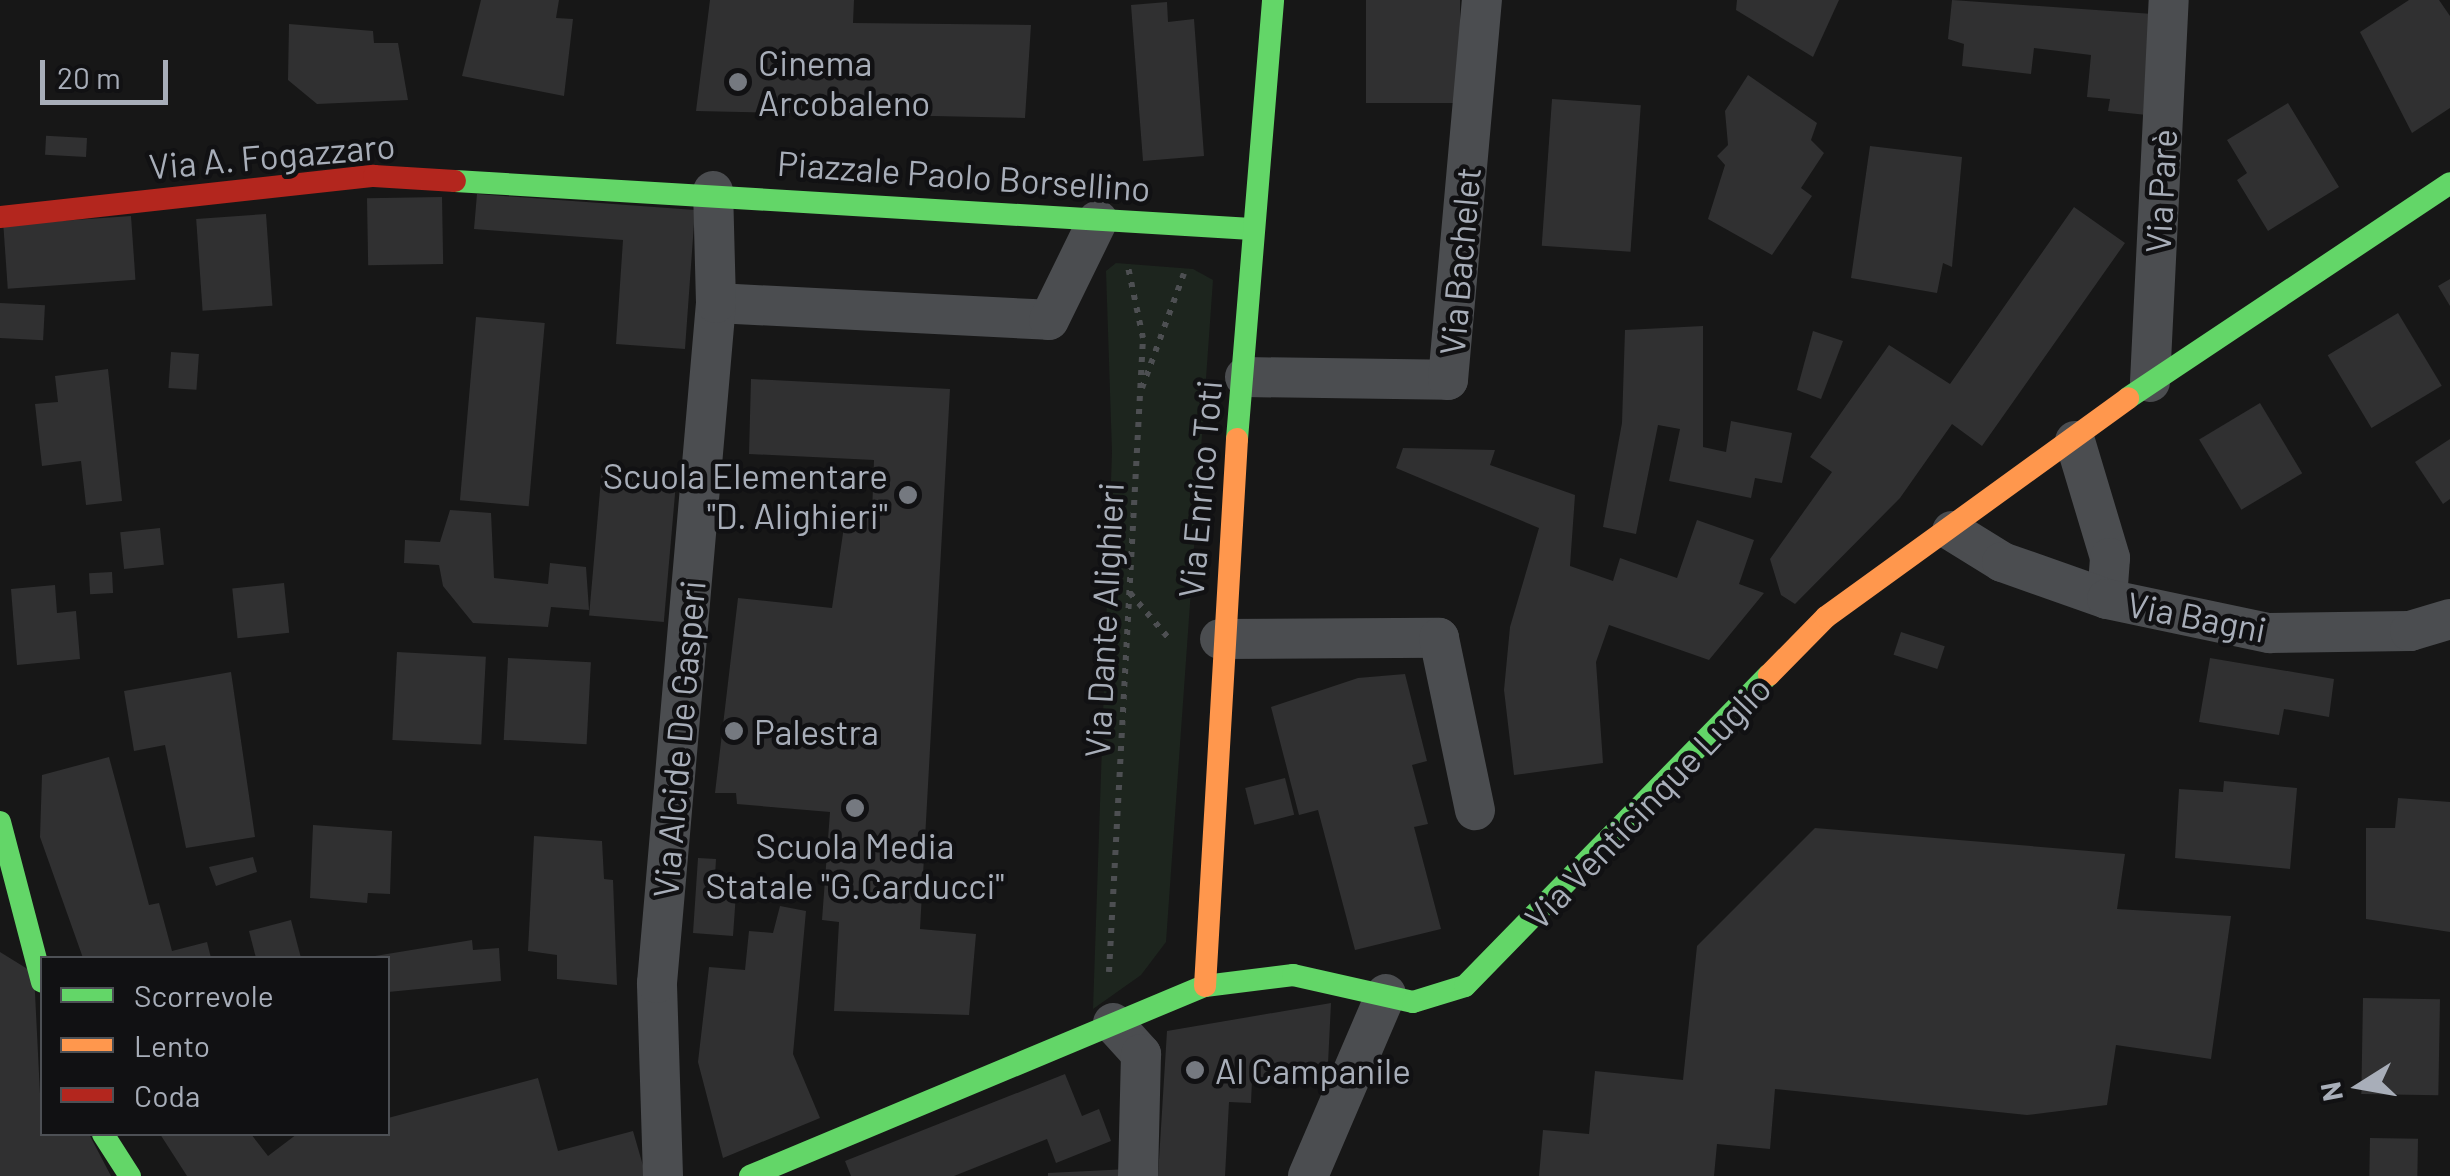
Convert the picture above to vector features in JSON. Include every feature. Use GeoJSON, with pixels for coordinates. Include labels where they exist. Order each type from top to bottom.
{"type":"FeatureCollection","features":[{"type":"Feature","properties":{"kind":"street","name":"Via Enrico Toti"},"geometry":{"type":"LineString","coordinates":[[1205,986],[1220,639],[1245,377],[1252,229],[1273,0]]}},
{"type":"Feature","properties":{"kind":"street","name":"Via Bachelet"},"geometry":{"type":"LineString","coordinates":[[1245,377],[1448,380],[1482,0]]}},
{"type":"Feature","properties":{"kind":"street","name":"Via Parè"},"geometry":{"type":"LineString","coordinates":[[2150,382],[2170,0]]}},
{"type":"Feature","properties":{"kind":"street","name":"Via A. Fogazzaro"},"geometry":{"type":"LineString","coordinates":[[0,217],[374,176],[670,187]]}},
{"type":"Feature","properties":{"kind":"street","name":"Via Venticinque Luglio"},"geometry":{"type":"LineString","coordinates":[[750,1176],[1205,986],[1293,976],[1413,1002],[1465,986],[1826,617],[1952,531],[2150,382],[2450,183]]}},
{"type":"Feature","properties":{"kind":"street","name":"Piazzale Paolo Borsellino"},"geometry":{"type":"LineString","coordinates":[[670,187],[1200,229],[1252,229]]}},
{"type":"Feature","properties":{"kind":"street","name":"Via Alcide De Gasperi"},"geometry":{"type":"LineString","coordinates":[[663,1176],[656,983],[716,303],[713,191]]}},
{"type":"Feature","properties":{"kind":"street"},"geometry":{"type":"LineString","coordinates":[[716,303],[1049,320],[1108,221]]}},
{"type":"Feature","properties":{"kind":"street","name":"Via Bagni"},"geometry":{"type":"LineString","coordinates":[[2074,441],[2110,558],[2107,600],[2269,632],[2410,630],[2450,619]]}},
{"type":"Feature","properties":{"kind":"street"},"geometry":{"type":"LineString","coordinates":[[1952,531],[2002,562],[2107,600]]}},
{"type":"Feature","properties":{"kind":"street"},"geometry":{"type":"LineString","coordinates":[[1220,639],[1439,638],[1476,810]]}},
{"type":"Feature","properties":{"kind":"street"},"geometry":{"type":"LineString","coordinates":[[0,822],[10,924],[40,978]]}},
{"type":"Feature","properties":{"kind":"street"},"geometry":{"type":"LineString","coordinates":[[1308,1176],[1386,994]]}},
{"type":"Feature","properties":{"kind":"street"},"geometry":{"type":"LineString","coordinates":[[1114,1023],[1141,1054],[1138,1176]]}},
{"type":"Feature","properties":{"kind":"street"},"geometry":{"type":"LineString","coordinates":[[104,1136],[130,1176]]}},
{"type":"Feature","properties":{"kind":"path","name":"Via Dante Alighieri"},"geometry":{"type":"LineString","coordinates":[[1108,221],[1143,338],[1114,1023]]}},
{"type":"Feature","properties":{"kind":"path"},"geometry":{"type":"LineString","coordinates":[[1140,395],[1200,229]]}},
{"type":"Feature","properties":{"kind":"shaded area"},"geometry":{"type":"Polygon","coordinates":[[[1116,263],[1193,269],[1213,280],[1166,942],[1141,975],[1093,1009],[1112,452],[1106,271],[1116,263]]]}},
{"type":"Feature","properties":{"kind":"building"},"geometry":{"type":"Polygon","coordinates":[[[481,0],[559,0],[556,18],[573,19],[564,96],[462,76],[481,0]]]}},
{"type":"Feature","properties":{"kind":"building"},"geometry":{"type":"Polygon","coordinates":[[[710,0],[854,0],[853,23],[1031,25],[1025,118],[696,111],[710,0]]]}},
{"type":"Feature","properties":{"kind":"building"},"geometry":{"type":"Polygon","coordinates":[[[1366,0],[1460,0],[1460,103],[1366,103],[1366,0]]]}},
{"type":"Feature","properties":{"kind":"building"},"geometry":{"type":"Polygon","coordinates":[[[1737,0],[1839,0],[1813,57],[1736,10],[1737,0]]]}},
{"type":"Feature","properties":{"kind":"building"},"geometry":{"type":"Polygon","coordinates":[[[1952,0],[2153,14],[2157,116],[2108,111],[2110,99],[2087,97],[2091,55],[2034,48],[2031,74],[1962,66],[1964,44],[1948,39],[1952,0]]]}},
{"type":"Feature","properties":{"kind":"building"},"geometry":{"type":"Polygon","coordinates":[[[2409,0],[2439,0],[2450,16],[2450,108],[2412,133],[2360,32],[2409,0]]]}},
{"type":"Feature","properties":{"kind":"building"},"geometry":{"type":"Polygon","coordinates":[[[1167,2],[1168,22],[1194,19],[1204,156],[1143,161],[1131,5],[1167,2]]]}},
{"type":"Feature","properties":{"kind":"building"},"geometry":{"type":"Polygon","coordinates":[[[289,24],[373,31],[374,43],[398,43],[408,100],[317,104],[288,80],[289,24]]]}},
{"type":"Feature","properties":{"kind":"building"},"geometry":{"type":"Polygon","coordinates":[[[1748,75],[1817,123],[1811,140],[1824,153],[1801,188],[1812,196],[1772,255],[1708,219],[1725,165],[1717,156],[1728,145],[1725,111],[1748,75]]]}},
{"type":"Feature","properties":{"kind":"building"},"geometry":{"type":"Polygon","coordinates":[[[1552,99],[1641,105],[1631,252],[1542,246],[1552,99]]]}},
{"type":"Feature","properties":{"kind":"building"},"geometry":{"type":"Polygon","coordinates":[[[2288,103],[2339,187],[2268,231],[2237,180],[2247,173],[2227,140],[2288,103]]]}},
{"type":"Feature","properties":{"kind":"building"},"geometry":{"type":"Polygon","coordinates":[[[46,136],[87,138],[86,157],[45,155],[46,136]]]}},
{"type":"Feature","properties":{"kind":"building"},"geometry":{"type":"Polygon","coordinates":[[[1870,146],[1962,157],[1952,267],[1943,263],[1937,293],[1851,278],[1870,146]]]}},
{"type":"Feature","properties":{"kind":"building"},"geometry":{"type":"Polygon","coordinates":[[[477,194],[695,210],[685,349],[616,344],[623,240],[474,229],[477,194]]]}},
{"type":"Feature","properties":{"kind":"building"},"geometry":{"type":"Polygon","coordinates":[[[442,197],[443,264],[368,265],[367,198],[442,197]]]}},
{"type":"Feature","properties":{"kind":"building"},"geometry":{"type":"Polygon","coordinates":[[[2074,207],[2125,243],[1982,446],[1952,424],[1900,498],[1795,604],[1781,595],[1770,559],[1832,472],[1810,457],[1889,345],[1950,384],[2074,207]]]}},
{"type":"Feature","properties":{"kind":"building"},"geometry":{"type":"Polygon","coordinates":[[[266,214],[272,306],[203,311],[196,219],[266,214]]]}},
{"type":"Feature","properties":{"kind":"building"},"geometry":{"type":"Polygon","coordinates":[[[131,216],[135,280],[8,289],[3,225],[131,216]]]}},
{"type":"Feature","properties":{"kind":"building"},"geometry":{"type":"Polygon","coordinates":[[[2450,279],[2450,306],[2438,286],[2450,279]]]}},
{"type":"Feature","properties":{"kind":"building"},"geometry":{"type":"Polygon","coordinates":[[[0,303],[45,305],[43,340],[0,338],[0,303]]]}},
{"type":"Feature","properties":{"kind":"building"},"geometry":{"type":"Polygon","coordinates":[[[2398,313],[2442,386],[2371,428],[2328,355],[2398,313]]]}},
{"type":"Feature","properties":{"kind":"building"},"geometry":{"type":"Polygon","coordinates":[[[476,317],[545,323],[529,506],[460,500],[476,317]]]}},
{"type":"Feature","properties":{"kind":"building"},"geometry":{"type":"Polygon","coordinates":[[[1703,326],[1703,447],[1726,452],[1731,421],[1792,433],[1782,483],[1755,478],[1751,498],[1669,481],[1680,429],[1658,425],[1636,534],[1603,527],[1622,423],[1625,330],[1703,326]]]}},
{"type":"Feature","properties":{"kind":"building"},"geometry":{"type":"Polygon","coordinates":[[[1813,331],[1843,341],[1821,399],[1797,390],[1813,331]]]}},
{"type":"Feature","properties":{"kind":"building"},"geometry":{"type":"Polygon","coordinates":[[[171,352],[199,354],[196,390],[168,388],[171,352]]]}},
{"type":"Feature","properties":{"kind":"building"},"geometry":{"type":"Polygon","coordinates":[[[108,369],[122,501],[86,505],[81,461],[42,466],[35,404],[58,402],[55,376],[108,369]]]}},
{"type":"Feature","properties":{"kind":"building","name":"Scuola Media Statale \"G.Carducci\""},"geometry":{"type":"Polygon","coordinates":[[[751,379],[950,389],[920,929],[976,934],[969,1015],[834,1011],[839,922],[822,920],[830,812],[737,804],[736,793],[715,793],[738,598],[832,608],[846,513],[872,514],[874,460],[749,454],[751,379]]]}},
{"type":"Feature","properties":{"kind":"building"},"geometry":{"type":"Polygon","coordinates":[[[2260,403],[2302,473],[2241,510],[2199,440],[2260,403]]]}},
{"type":"Feature","properties":{"kind":"building"},"geometry":{"type":"Polygon","coordinates":[[[2450,439],[2450,499],[2443,504],[2415,462],[2450,439]]]}},
{"type":"Feature","properties":{"kind":"building"},"geometry":{"type":"Polygon","coordinates":[[[1403,448],[1495,450],[1490,465],[1575,495],[1570,566],[1613,581],[1620,558],[1677,578],[1697,520],[1754,540],[1739,584],[1764,593],[1709,660],[1609,625],[1596,662],[1603,763],[1514,775],[1504,690],[1510,627],[1539,528],[1396,468],[1403,448]]]}},
{"type":"Feature","properties":{"kind":"building"},"geometry":{"type":"Polygon","coordinates":[[[602,468],[677,475],[664,622],[589,615],[602,468]]]}},
{"type":"Feature","properties":{"kind":"building"},"geometry":{"type":"Polygon","coordinates":[[[450,510],[491,513],[494,578],[548,584],[550,563],[586,567],[589,610],[551,607],[548,627],[473,623],[443,586],[439,565],[404,563],[405,540],[440,542],[450,510]]]}},
{"type":"Feature","properties":{"kind":"building"},"geometry":{"type":"Polygon","coordinates":[[[160,528],[164,565],[124,569],[120,532],[160,528]]]}},
{"type":"Feature","properties":{"kind":"building"},"geometry":{"type":"Polygon","coordinates":[[[112,572],[113,593],[90,594],[89,573],[112,572]]]}},
{"type":"Feature","properties":{"kind":"building"},"geometry":{"type":"Polygon","coordinates":[[[284,583],[289,633],[238,638],[232,588],[284,583]]]}},
{"type":"Feature","properties":{"kind":"building"},"geometry":{"type":"Polygon","coordinates":[[[55,585],[57,613],[76,611],[80,659],[17,665],[11,589],[55,585]]]}},
{"type":"Feature","properties":{"kind":"building"},"geometry":{"type":"Polygon","coordinates":[[[1901,632],[1945,646],[1937,669],[1894,655],[1901,632]]]}},
{"type":"Feature","properties":{"kind":"building"},"geometry":{"type":"Polygon","coordinates":[[[397,652],[486,657],[481,745],[392,740],[397,652]]]}},
{"type":"Feature","properties":{"kind":"building"},"geometry":{"type":"Polygon","coordinates":[[[508,658],[591,662],[587,744],[504,740],[508,658]]]}},
{"type":"Feature","properties":{"kind":"building"},"geometry":{"type":"Polygon","coordinates":[[[2210,658],[2334,679],[2329,717],[2284,709],[2279,735],[2199,722],[2210,658]]]}},
{"type":"Feature","properties":{"kind":"building"},"geometry":{"type":"Polygon","coordinates":[[[231,672],[255,837],[186,848],[165,745],[134,751],[124,691],[231,672]]]}},
{"type":"Feature","properties":{"kind":"building"},"geometry":{"type":"Polygon","coordinates":[[[1405,674],[1427,761],[1412,765],[1428,824],[1414,827],[1441,929],[1355,950],[1318,810],[1299,815],[1271,707],[1358,678],[1405,674]]]}},
{"type":"Feature","properties":{"kind":"building"},"geometry":{"type":"Polygon","coordinates":[[[109,757],[149,905],[159,903],[172,951],[207,942],[210,956],[82,956],[40,837],[42,775],[109,757]]]}},
{"type":"Feature","properties":{"kind":"building"},"geometry":{"type":"Polygon","coordinates":[[[1285,778],[1294,815],[1254,825],[1245,788],[1285,778]]]}},
{"type":"Feature","properties":{"kind":"building"},"geometry":{"type":"Polygon","coordinates":[[[2224,781],[2297,788],[2290,869],[2175,858],[2179,789],[2223,792],[2224,781]]]}},
{"type":"Feature","properties":{"kind":"building"},"geometry":{"type":"Polygon","coordinates":[[[2398,798],[2450,802],[2450,932],[2366,919],[2366,828],[2395,828],[2398,798]]]}},
{"type":"Feature","properties":{"kind":"building"},"geometry":{"type":"Polygon","coordinates":[[[313,825],[392,831],[390,894],[368,893],[367,903],[310,898],[313,825]]]}},
{"type":"Feature","properties":{"kind":"building"},"geometry":{"type":"Polygon","coordinates":[[[1815,828],[2125,854],[2117,909],[2231,916],[2211,1059],[2116,1045],[2107,1105],[2027,1115],[1775,1089],[1770,1149],[1717,1144],[1714,1176],[1539,1176],[1543,1130],[1589,1134],[1595,1071],[1683,1080],[1697,946],[1815,828]]]}},
{"type":"Feature","properties":{"kind":"building"},"geometry":{"type":"Polygon","coordinates":[[[534,836],[602,841],[604,879],[613,880],[617,985],[557,979],[557,955],[528,951],[534,836]]]}},
{"type":"Feature","properties":{"kind":"building"},"geometry":{"type":"Polygon","coordinates":[[[253,857],[257,872],[216,886],[209,867],[253,857]]]}},
{"type":"Feature","properties":{"kind":"building"},"geometry":{"type":"Polygon","coordinates":[[[698,858],[716,859],[715,877],[737,879],[733,936],[693,933],[698,858]]]}},
{"type":"Feature","properties":{"kind":"building"},"geometry":{"type":"Polygon","coordinates":[[[780,906],[806,911],[793,1054],[820,1118],[723,1158],[698,1062],[709,967],[745,970],[749,931],[773,933],[780,906]]]}},
{"type":"Feature","properties":{"kind":"building"},"geometry":{"type":"Polygon","coordinates":[[[291,920],[300,956],[255,956],[249,931],[291,920]]]}},
{"type":"Feature","properties":{"kind":"building"},"geometry":{"type":"Polygon","coordinates":[[[472,940],[473,950],[499,948],[501,981],[390,992],[390,956],[375,956],[472,940]]]}},
{"type":"Feature","properties":{"kind":"building"},"geometry":{"type":"Polygon","coordinates":[[[0,952],[34,973],[40,1136],[90,1136],[111,1176],[0,1176],[0,952]]]}},
{"type":"Feature","properties":{"kind":"building"},"geometry":{"type":"Polygon","coordinates":[[[2363,998],[2440,999],[2438,1095],[2361,1094],[2363,998]]]}},
{"type":"Feature","properties":{"kind":"building"},"geometry":{"type":"Polygon","coordinates":[[[1331,1003],[1327,1084],[1252,1080],[1251,1103],[1229,1102],[1225,1176],[1158,1176],[1167,1031],[1331,1003]]]}},
{"type":"Feature","properties":{"kind":"building"},"geometry":{"type":"Polygon","coordinates":[[[1065,1074],[1082,1116],[1099,1109],[1111,1141],[1056,1163],[1047,1139],[954,1176],[851,1176],[845,1161],[1065,1074]]]}},
{"type":"Feature","properties":{"kind":"building"},"geometry":{"type":"Polygon","coordinates":[[[538,1078],[558,1151],[633,1131],[646,1176],[187,1176],[161,1136],[253,1136],[268,1156],[294,1136],[390,1136],[390,1117],[538,1078]]]}},
{"type":"Feature","properties":{"kind":"building"},"geometry":{"type":"Polygon","coordinates":[[[2370,1138],[2418,1139],[2417,1176],[2369,1176],[2370,1138]]]}},
{"type":"Feature","properties":{"kind":"building"},"geometry":{"type":"Polygon","coordinates":[[[1129,1169],[1130,1176],[1048,1176],[1048,1173],[1129,1169]]]}},
{"type":"Feature","properties":{"kind":"traffic: fast"},"geometry":{"type":"LineString","coordinates":[[1237,439],[1273,0]]}},
{"type":"Feature","properties":{"kind":"traffic: fast"},"geometry":{"type":"LineString","coordinates":[[455,181],[1252,229]]}},
{"type":"Feature","properties":{"kind":"traffic: fast"},"geometry":{"type":"LineString","coordinates":[[2128,398],[2450,183]]}},
{"type":"Feature","properties":{"kind":"traffic: fast"},"geometry":{"type":"LineString","coordinates":[[750,1176],[1205,986],[1293,975],[1413,1002],[1465,986],[1769,675]]}},
{"type":"Feature","properties":{"kind":"traffic: fast"},"geometry":{"type":"LineString","coordinates":[[0,822],[40,974]]}},
{"type":"Feature","properties":{"kind":"traffic: fast"},"geometry":{"type":"LineString","coordinates":[[104,1136],[130,1176]]}},
{"type":"Feature","properties":{"kind":"traffic: slow"},"geometry":{"type":"LineString","coordinates":[[1769,675],[1826,617],[2128,398]]}},
{"type":"Feature","properties":{"kind":"traffic: slow"},"geometry":{"type":"LineString","coordinates":[[1205,986],[1237,439]]}},
{"type":"Feature","properties":{"kind":"traffic: jam"},"geometry":{"type":"LineString","coordinates":[[0,217],[374,176],[455,181]]}},
{"type":"Feature","properties":{"kind":"place","name":"Cinema Arcobaleno"},"geometry":{"type":"Point","coordinates":[738,82]}},
{"type":"Feature","properties":{"kind":"place","name":"Scuola Elementare \"D. Alighieri\""},"geometry":{"type":"Point","coordinates":[908,495]}},
{"type":"Feature","properties":{"kind":"place","name":"Palestra"},"geometry":{"type":"Point","coordinates":[734,731]}},
{"type":"Feature","properties":{"kind":"place","name":"Scuola Media Statale \"G.Carducci\""},"geometry":{"type":"Point","coordinates":[855,808]}},
{"type":"Feature","properties":{"kind":"place","name":"Al Campanile"},"geometry":{"type":"Point","coordinates":[1195,1070]}}]}
